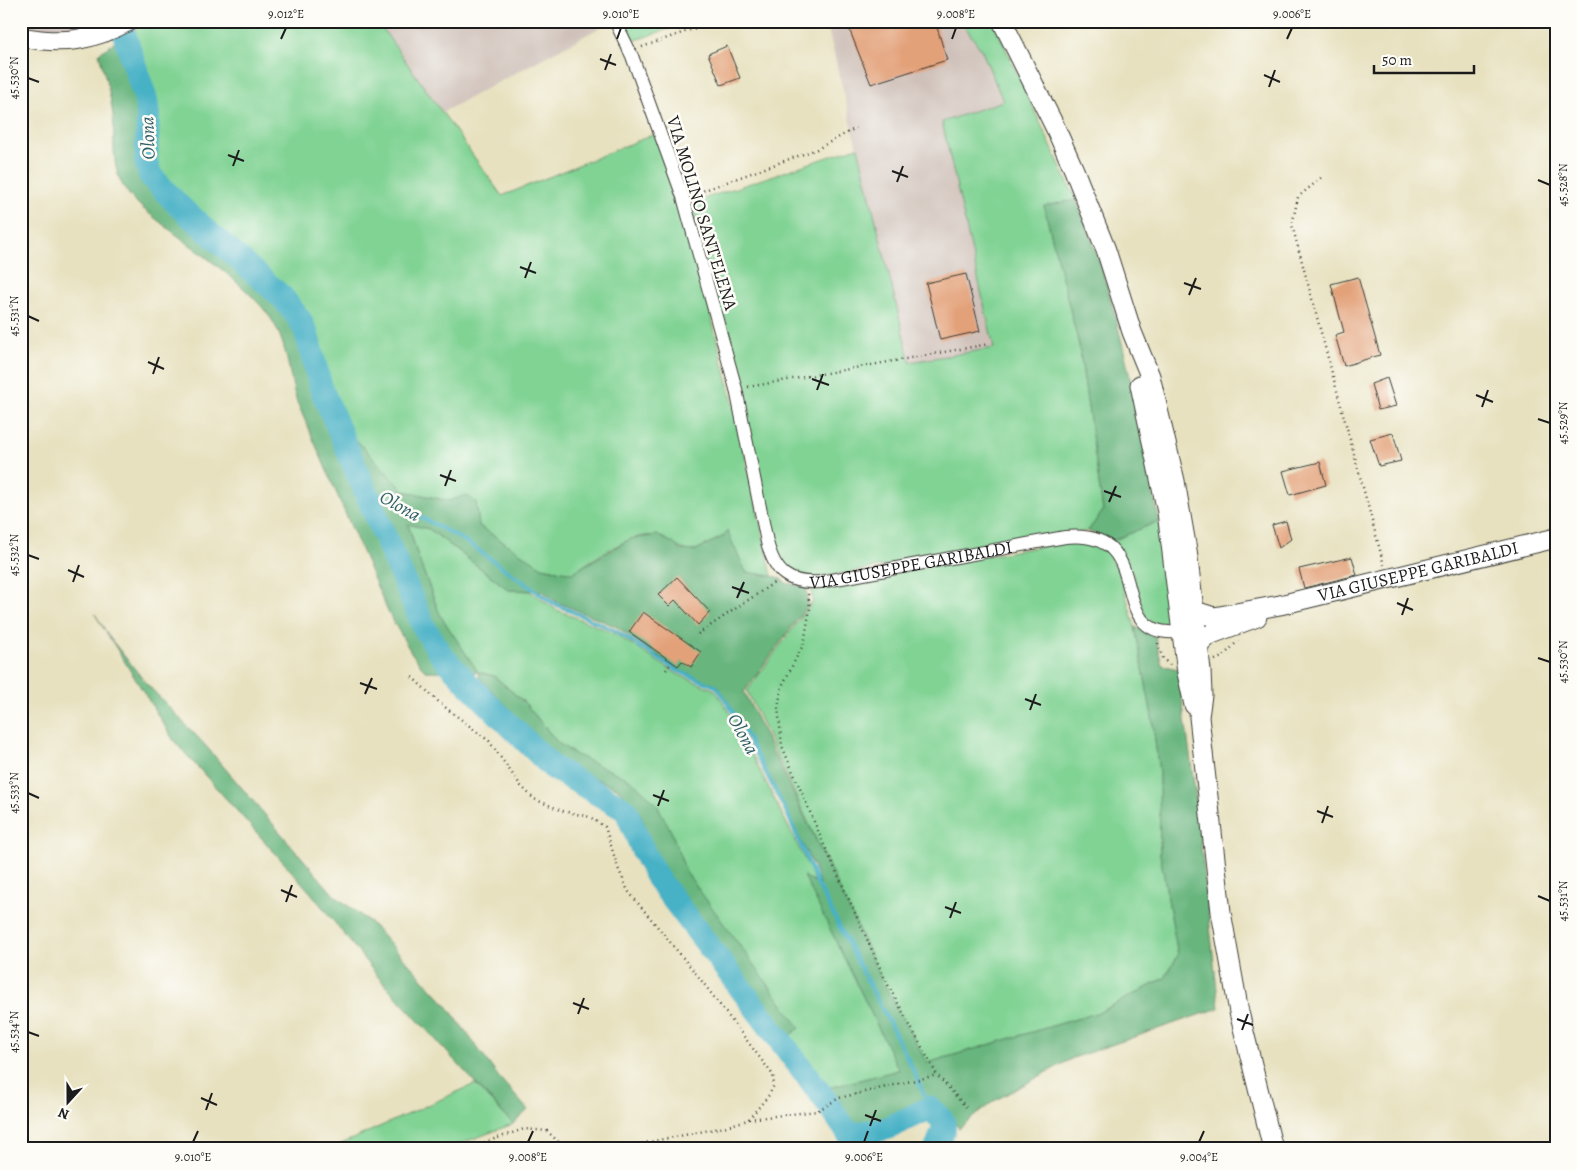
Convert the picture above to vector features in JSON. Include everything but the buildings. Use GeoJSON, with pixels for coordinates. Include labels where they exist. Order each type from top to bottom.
{"type":"FeatureCollection","features":[{"type":"Feature","properties":{"kind":"street"},"geometry":{"type":"LineString","coordinates":[[21,37],[68,41],[104,35],[129,21]]}},
{"type":"Feature","properties":{"kind":"street","name":"VIA MOLINO SANT'ELENA"},"geometry":{"type":"LineString","coordinates":[[615,21],[630,51],[683,197],[736,390]]}},
{"type":"Feature","properties":{"kind":"street"},"geometry":{"type":"LineString","coordinates":[[1002,21],[1055,127],[1106,250],[1132,332],[1150,376],[1164,427],[1178,498],[1195,611],[1202,638],[1202,695],[1199,717],[1224,931],[1239,1012],[1273,1149]]}},
{"type":"Feature","properties":{"kind":"street"},"geometry":{"type":"LineString","coordinates":[[1132,332],[1138,378],[1167,512],[1191,698],[1199,717]]}},
{"type":"Feature","properties":{"kind":"street","name":"VIA GIUSEPPE GARIBALDI"},"geometry":{"type":"LineString","coordinates":[[736,390],[768,548],[773,561],[784,575],[807,583],[1080,535],[1101,541],[1114,550],[1124,566],[1136,612],[1144,624],[1156,631],[1176,632]]}},
{"type":"Feature","properties":{"kind":"street"},"geometry":{"type":"LineString","coordinates":[[1152,442],[1173,504],[1190,630],[1202,638]]}},
{"type":"Feature","properties":{"kind":"street","name":"VIA GIUSEPPE GARIBALDI"},"geometry":{"type":"LineString","coordinates":[[1195,611],[1214,617],[1280,605],[1556,538]]}},
{"type":"Feature","properties":{"kind":"street","name":"VIA GIUSEPPE GARIBALDI"},"geometry":{"type":"LineString","coordinates":[[1202,638],[1236,626],[1280,605]]}},
{"type":"Feature","properties":{"kind":"path"},"geometry":{"type":"LineString","coordinates":[[630,51],[716,21]]}},
{"type":"Feature","properties":{"kind":"path"},"geometry":{"type":"LineString","coordinates":[[683,197],[747,176],[817,149],[856,128]]}},
{"type":"Feature","properties":{"kind":"path"},"geometry":{"type":"LineString","coordinates":[[1321,178],[1298,197],[1292,225],[1387,578]]}},
{"type":"Feature","properties":{"kind":"path"},"geometry":{"type":"LineString","coordinates":[[736,390],[989,344]]}},
{"type":"Feature","properties":{"kind":"path"},"geometry":{"type":"LineString","coordinates":[[698,634],[784,575]]}},
{"type":"Feature","properties":{"kind":"path"},"geometry":{"type":"LineString","coordinates":[[807,583],[810,608],[804,643],[782,686],[778,707],[782,746],[821,838],[887,983],[937,1075],[966,1108]]}},
{"type":"Feature","properties":{"kind":"path"},"geometry":{"type":"LineString","coordinates":[[666,670],[672,662]]}},
{"type":"Feature","properties":{"kind":"path"},"geometry":{"type":"LineString","coordinates":[[412,677],[441,704],[489,741],[521,786],[534,799],[555,809],[590,817],[605,827],[618,868],[628,891],[770,1069],[774,1084],[759,1109],[748,1120]]}},
{"type":"Feature","properties":{"kind":"path"},"geometry":{"type":"LineString","coordinates":[[613,1149],[720,1128],[748,1120],[817,1111],[839,1098],[937,1075]]}},
{"type":"Feature","properties":{"kind":"path"},"geometry":{"type":"LineString","coordinates":[[465,1149],[524,1129],[546,1131],[566,1149]]}},
{"type":"Feature","properties":{"kind":"shaded area"},"geometry":{"type":"Polygon","coordinates":[[[21,21],[97,21],[87,26],[44,29],[21,25],[21,21]]]}},
{"type":"Feature","properties":{"kind":"shaded area"},"geometry":{"type":"Polygon","coordinates":[[[377,21],[609,21],[610,22],[443,112],[377,21]]]}},
{"type":"Feature","properties":{"kind":"shaded area"},"geometry":{"type":"Polygon","coordinates":[[[826,21],[961,21],[982,51],[1004,101],[942,122],[995,348],[910,363],[826,21]]]}},
{"type":"Feature","properties":{"kind":"green space"},"geometry":{"type":"Polygon","coordinates":[[[147,21],[377,21],[502,196],[657,133],[696,257],[734,407],[772,576],[745,572],[724,536],[694,551],[689,551],[659,537],[649,535],[626,541],[572,573],[542,567],[479,526],[476,502],[449,501],[404,491],[341,425],[327,385],[314,330],[289,291],[222,234],[159,173],[156,164],[156,98],[133,32],[147,21]]]}},
{"type":"Feature","properties":{"kind":"green space"},"geometry":{"type":"Polygon","coordinates":[[[623,21],[692,21],[633,41],[623,21]]]}},
{"type":"Feature","properties":{"kind":"green space"},"geometry":{"type":"Polygon","coordinates":[[[961,21],[993,21],[1076,200],[1044,206],[1079,345],[1103,511],[1088,531],[815,578],[799,574],[786,567],[774,548],[691,203],[858,147],[910,362],[994,348],[942,122],[1003,101],[982,51],[961,21]]]}},
{"type":"Feature","properties":{"kind":"green space"},"geometry":{"type":"Polygon","coordinates":[[[121,38],[140,96],[142,168],[149,188],[278,299],[300,333],[314,386],[326,413],[350,433],[404,491],[449,501],[466,495],[476,502],[479,526],[542,567],[572,573],[630,539],[657,535],[673,543],[681,550],[694,551],[724,536],[727,531],[746,572],[778,577],[786,583],[806,587],[808,605],[744,692],[845,900],[882,981],[927,1063],[1100,1012],[1165,978],[1178,955],[1160,854],[1159,772],[1152,716],[1135,627],[1155,636],[1162,665],[1178,669],[1195,791],[1219,1008],[1073,1058],[994,1101],[959,1128],[938,1103],[921,1104],[893,1120],[852,1130],[828,1088],[899,1070],[804,876],[820,885],[814,867],[738,717],[718,686],[679,670],[617,627],[555,601],[543,591],[509,590],[429,529],[408,524],[419,560],[440,615],[478,672],[425,671],[411,652],[389,614],[297,402],[286,353],[275,325],[266,312],[240,285],[141,207],[122,184],[116,168],[111,100],[99,53],[121,38]]]}},
{"type":"Feature","properties":{"kind":"green space"},"geometry":{"type":"Polygon","coordinates":[[[1076,200],[1091,239],[1116,318],[1135,399],[1159,521],[1112,541],[1088,531],[1103,511],[1079,345],[1044,206],[1076,200]]]}},
{"type":"Feature","properties":{"kind":"green space"},"geometry":{"type":"Polygon","coordinates":[[[1159,521],[1175,621],[1158,624],[1148,621],[1133,574],[1112,541],[1159,521]]]}},
{"type":"Feature","properties":{"kind":"green space"},"geometry":{"type":"Polygon","coordinates":[[[408,524],[429,529],[509,590],[530,591],[555,609],[615,634],[677,674],[715,690],[734,719],[810,870],[814,882],[805,877],[899,1070],[828,1088],[787,1037],[799,1028],[685,872],[671,831],[601,767],[574,754],[557,742],[525,703],[494,676],[478,672],[440,615],[419,560],[408,524]]]}},
{"type":"Feature","properties":{"kind":"green space"},"geometry":{"type":"Polygon","coordinates":[[[1077,540],[1096,545],[1106,551],[1119,571],[1135,627],[1152,716],[1159,772],[1160,854],[1178,955],[1165,978],[1100,1012],[927,1063],[882,981],[747,691],[813,601],[811,587],[1077,540]]]}},
{"type":"Feature","properties":{"kind":"green space"},"geometry":{"type":"Polygon","coordinates":[[[110,639],[147,684],[205,745],[334,895],[371,923],[445,1003],[498,1076],[528,1110],[513,1124],[379,978],[311,893],[174,741],[110,639]]]}},
{"type":"Feature","properties":{"kind":"green space"},"geometry":{"type":"Polygon","coordinates":[[[478,672],[494,676],[525,703],[557,742],[574,754],[631,780],[656,803],[671,831],[686,872],[800,1028],[787,1037],[665,870],[652,845],[640,813],[618,789],[558,761],[479,677],[478,672]]]}},
{"type":"Feature","properties":{"kind":"green space"},"geometry":{"type":"Polygon","coordinates":[[[475,1084],[513,1124],[446,1149],[342,1149],[339,1145],[475,1084]]]}},
{"type":"Feature","properties":{"kind":"waterway","name":"Olona"},"geometry":{"type":"LineString","coordinates":[[120,21],[146,100],[148,115],[146,161],[150,175],[179,206],[283,298],[300,320],[306,332],[321,388],[424,627],[442,656],[552,767],[626,810],[643,851],[657,878],[823,1097],[859,1149]]}},
{"type":"Feature","properties":{"kind":"waterway","name":"Olona"},"geometry":{"type":"LineString","coordinates":[[360,484],[465,541],[553,603],[616,631],[678,671],[717,687],[737,718],[787,813],[818,885],[910,1063],[930,1108]]}},
{"type":"Feature","properties":{"kind":"waterway"},"geometry":{"type":"LineString","coordinates":[[850,1135],[888,1128],[930,1108],[943,1121],[944,1128],[936,1149]]}}]}
